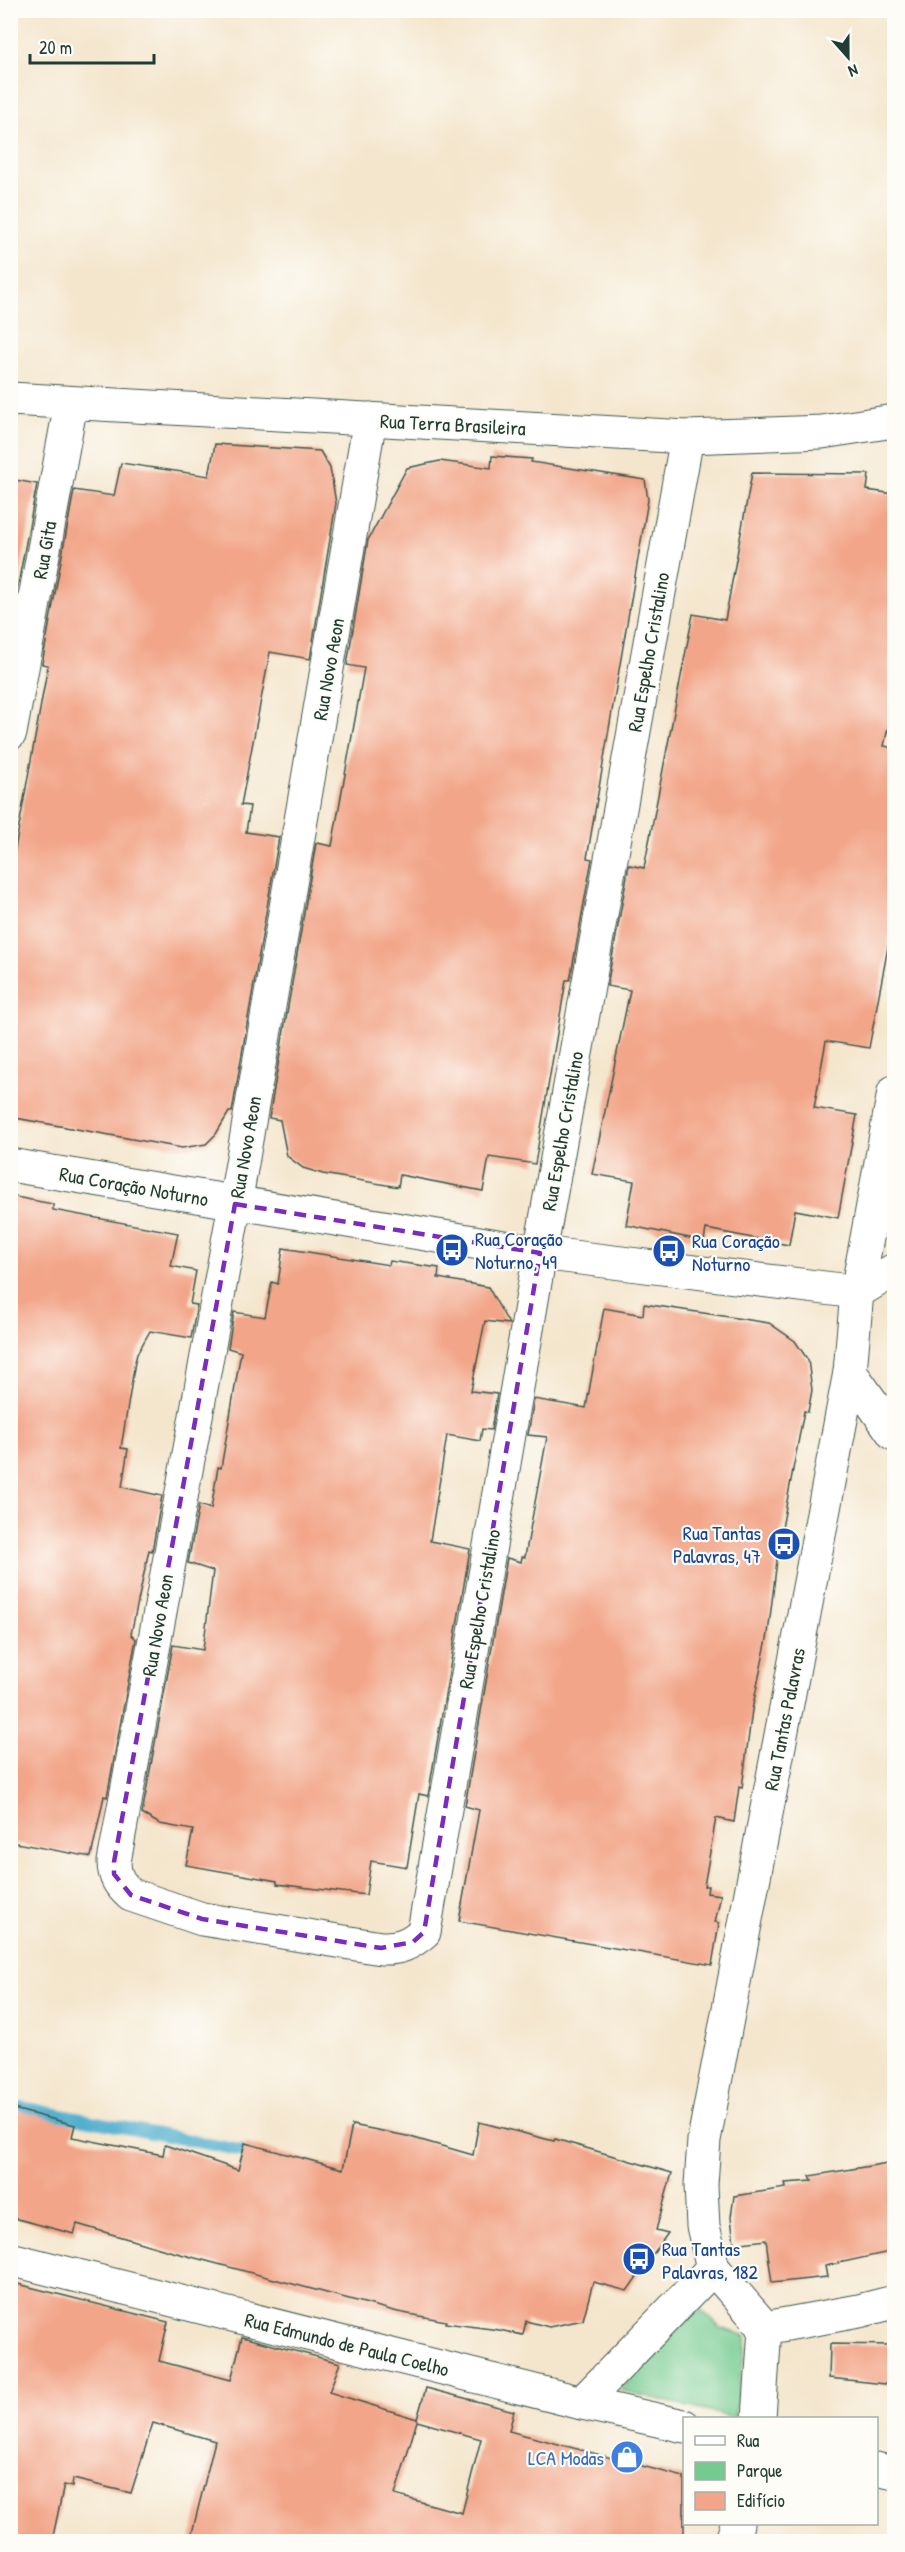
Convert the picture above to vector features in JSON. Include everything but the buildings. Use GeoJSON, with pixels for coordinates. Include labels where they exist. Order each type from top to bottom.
{"type":"FeatureCollection","features":[{"type":"Feature","properties":{"kind":"street","name":"Rua Terra Brasileira"},"geometry":{"type":"LineString","coordinates":[[10,399],[687,437],[822,432],[894,421]]}},
{"type":"Feature","properties":{"kind":"street","name":"Rua Gita"},"geometry":{"type":"LineString","coordinates":[[10,733],[71,403]]}},
{"type":"Feature","properties":{"kind":"street","name":"Rua Novo Aeon"},"geometry":{"type":"LineString","coordinates":[[370,419],[235,1204],[117,1844],[114,1874],[123,1888],[131,1895],[202,1919],[381,1948],[395,1948],[413,1942],[424,1932]]}},
{"type":"Feature","properties":{"kind":"street","name":"Rua Espelho Cristalino"},"geometry":{"type":"LineString","coordinates":[[424,1932],[540,1253],[687,437]]}},
{"type":"Feature","properties":{"kind":"street","name":"Rua Tantas Palavras"},"geometry":{"type":"LineString","coordinates":[[765,2328],[714,2268],[703,2226],[701,2184],[704,2140],[850,1372],[858,1292],[894,1092]]}},
{"type":"Feature","properties":{"kind":"street","name":"Rua Coração Noturno"},"geometry":{"type":"LineString","coordinates":[[10,1165],[540,1253],[858,1292]]}},
{"type":"Feature","properties":{"kind":"street"},"geometry":{"type":"LineString","coordinates":[[858,1292],[894,1270]]}},
{"type":"Feature","properties":{"kind":"street"},"geometry":{"type":"LineString","coordinates":[[850,1372],[894,1434]]}},
{"type":"Feature","properties":{"kind":"street","name":"Rua Edmundo de Paula Coelho"},"geometry":{"type":"LineString","coordinates":[[10,2259],[582,2403],[683,2426]]}},
{"type":"Feature","properties":{"kind":"street"},"geometry":{"type":"LineString","coordinates":[[582,2403],[714,2268]]}},
{"type":"Feature","properties":{"kind":"street"},"geometry":{"type":"LineString","coordinates":[[759,2417],[765,2328],[859,2311],[894,2302]]}},
{"type":"Feature","properties":{"kind":"street"},"geometry":{"type":"LineString","coordinates":[[878,2469],[894,2473]]}},
{"type":"Feature","properties":{"kind":"street"},"geometry":{"type":"LineString","coordinates":[[732,2541],[736,2525]]}},
{"type":"Feature","properties":{"kind":"highlighted area"},"geometry":{"type":"Polygon","coordinates":[[[235,1204],[540,1253],[424,1932],[413,1942],[381,1948],[202,1919],[131,1895],[114,1874],[114,1862],[235,1204]]]}},
{"type":"Feature","properties":{"kind":"green space"},"geometry":{"type":"Polygon","coordinates":[[[699,2308],[721,2328],[747,2336],[734,2417],[620,2390],[699,2308]]]}},
{"type":"Feature","properties":{"kind":"waterway"},"geometry":{"type":"LineString","coordinates":[[10,2105],[259,2154]]}},
{"type":"Feature","properties":{"kind":"place","name":"Rua Coração Noturno, 49"},"geometry":{"type":"Point","coordinates":[452,1250]}},
{"type":"Feature","properties":{"kind":"place","name":"Rua Coração Noturno"},"geometry":{"type":"Point","coordinates":[669,1251]}},
{"type":"Feature","properties":{"kind":"place","name":"Rua Tantas Palavras, 47"},"geometry":{"type":"Point","coordinates":[784,1544]}},
{"type":"Feature","properties":{"kind":"place","name":"Rua Tantas Palavras, 182"},"geometry":{"type":"Point","coordinates":[639,2259]}},
{"type":"Feature","properties":{"kind":"place","name":"LCA Modas"},"geometry":{"type":"Point","coordinates":[627,2457]}}]}
